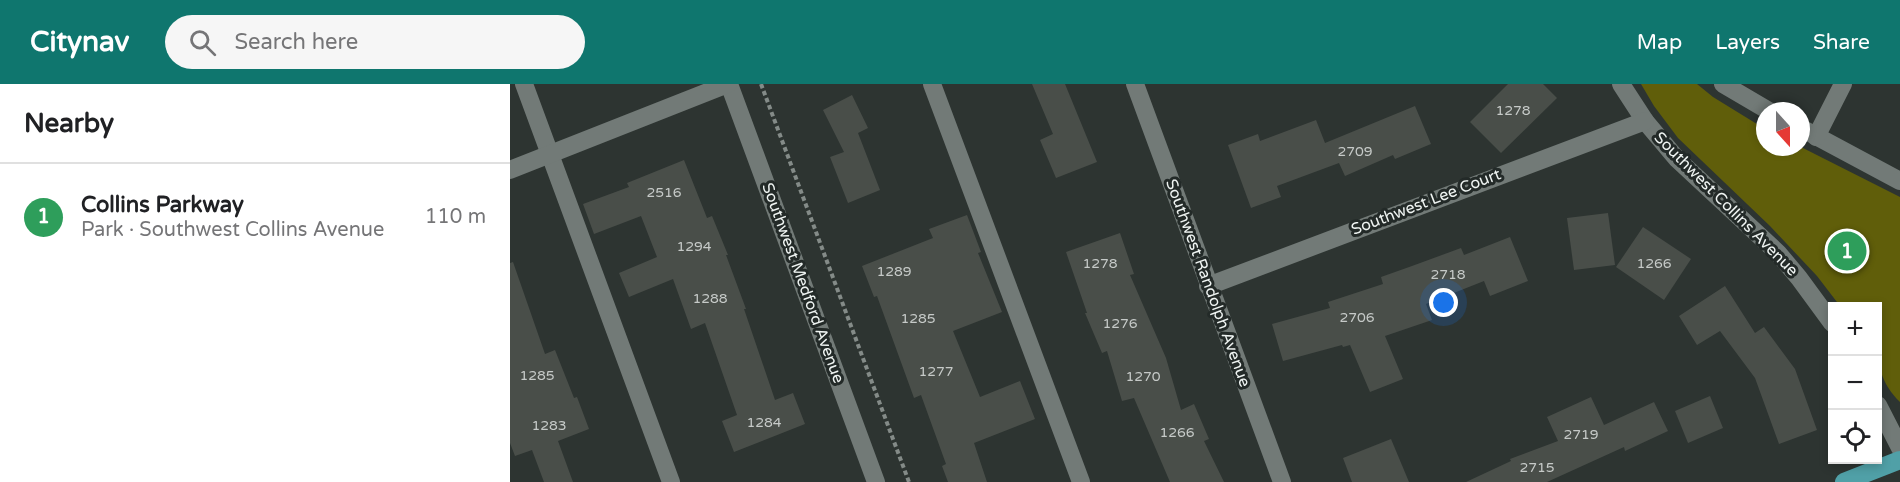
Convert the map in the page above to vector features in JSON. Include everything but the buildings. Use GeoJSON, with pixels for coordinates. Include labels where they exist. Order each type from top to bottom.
{"type":"FeatureCollection","features":[{"type":"Feature","properties":{"kind":"main road"},"geometry":{"type":"LineString","coordinates":[[1844,482],[1900,460]]}},
{"type":"Feature","properties":{"kind":"street"},"geometry":{"type":"LineString","coordinates":[[524,84],[671,482]]}},
{"type":"Feature","properties":{"kind":"street"},"geometry":{"type":"LineString","coordinates":[[510,170],[729,84]]}},
{"type":"Feature","properties":{"kind":"street","name":"Southwest Medford Avenue"},"geometry":{"type":"LineString","coordinates":[[729,84],[876,482]]}},
{"type":"Feature","properties":{"kind":"street"},"geometry":{"type":"LineString","coordinates":[[932,84],[1081,482]]}},
{"type":"Feature","properties":{"kind":"street","name":"Southwest Randolph Avenue"},"geometry":{"type":"LineString","coordinates":[[1135,84],[1282,482]]}},
{"type":"Feature","properties":{"kind":"street","name":"Southwest Collins Avenue"},"geometry":{"type":"LineString","coordinates":[[1621,84],[1645,121],[1677,159],[1778,253],[1828,316]]}},
{"type":"Feature","properties":{"kind":"street"},"geometry":{"type":"LineString","coordinates":[[1723,84],[1756,103]]}},
{"type":"Feature","properties":{"kind":"street"},"geometry":{"type":"LineString","coordinates":[[1810,132],[1843,84]]}},
{"type":"Feature","properties":{"kind":"street","name":"Southwest Lee Court"},"geometry":{"type":"LineString","coordinates":[[1208,286],[1645,121]]}},
{"type":"Feature","properties":{"kind":"street"},"geometry":{"type":"LineString","coordinates":[[1810,134],[1900,181]]}},
{"type":"Feature","properties":{"kind":"street"},"geometry":{"type":"LineString","coordinates":[[1881,410],[1900,448]]}},
{"type":"Feature","properties":{"kind":"path"},"geometry":{"type":"LineString","coordinates":[[761,84],[909,482]]}},
{"type":"Feature","properties":{"kind":"shaded area"},"geometry":{"type":"Polygon","coordinates":[[[1641,84],[1697,84],[1713,97],[1756,123],[1756,156],[1810,156],[1810,152],[1900,197],[1900,402],[1882,375],[1882,302],[1837,302],[1817,276],[1770,226],[1678,138],[1641,84]]]}},
{"type":"Feature","properties":{"kind":"place","name":"Collins Parkway"},"geometry":{"type":"Point","coordinates":[1847,251]}}]}
